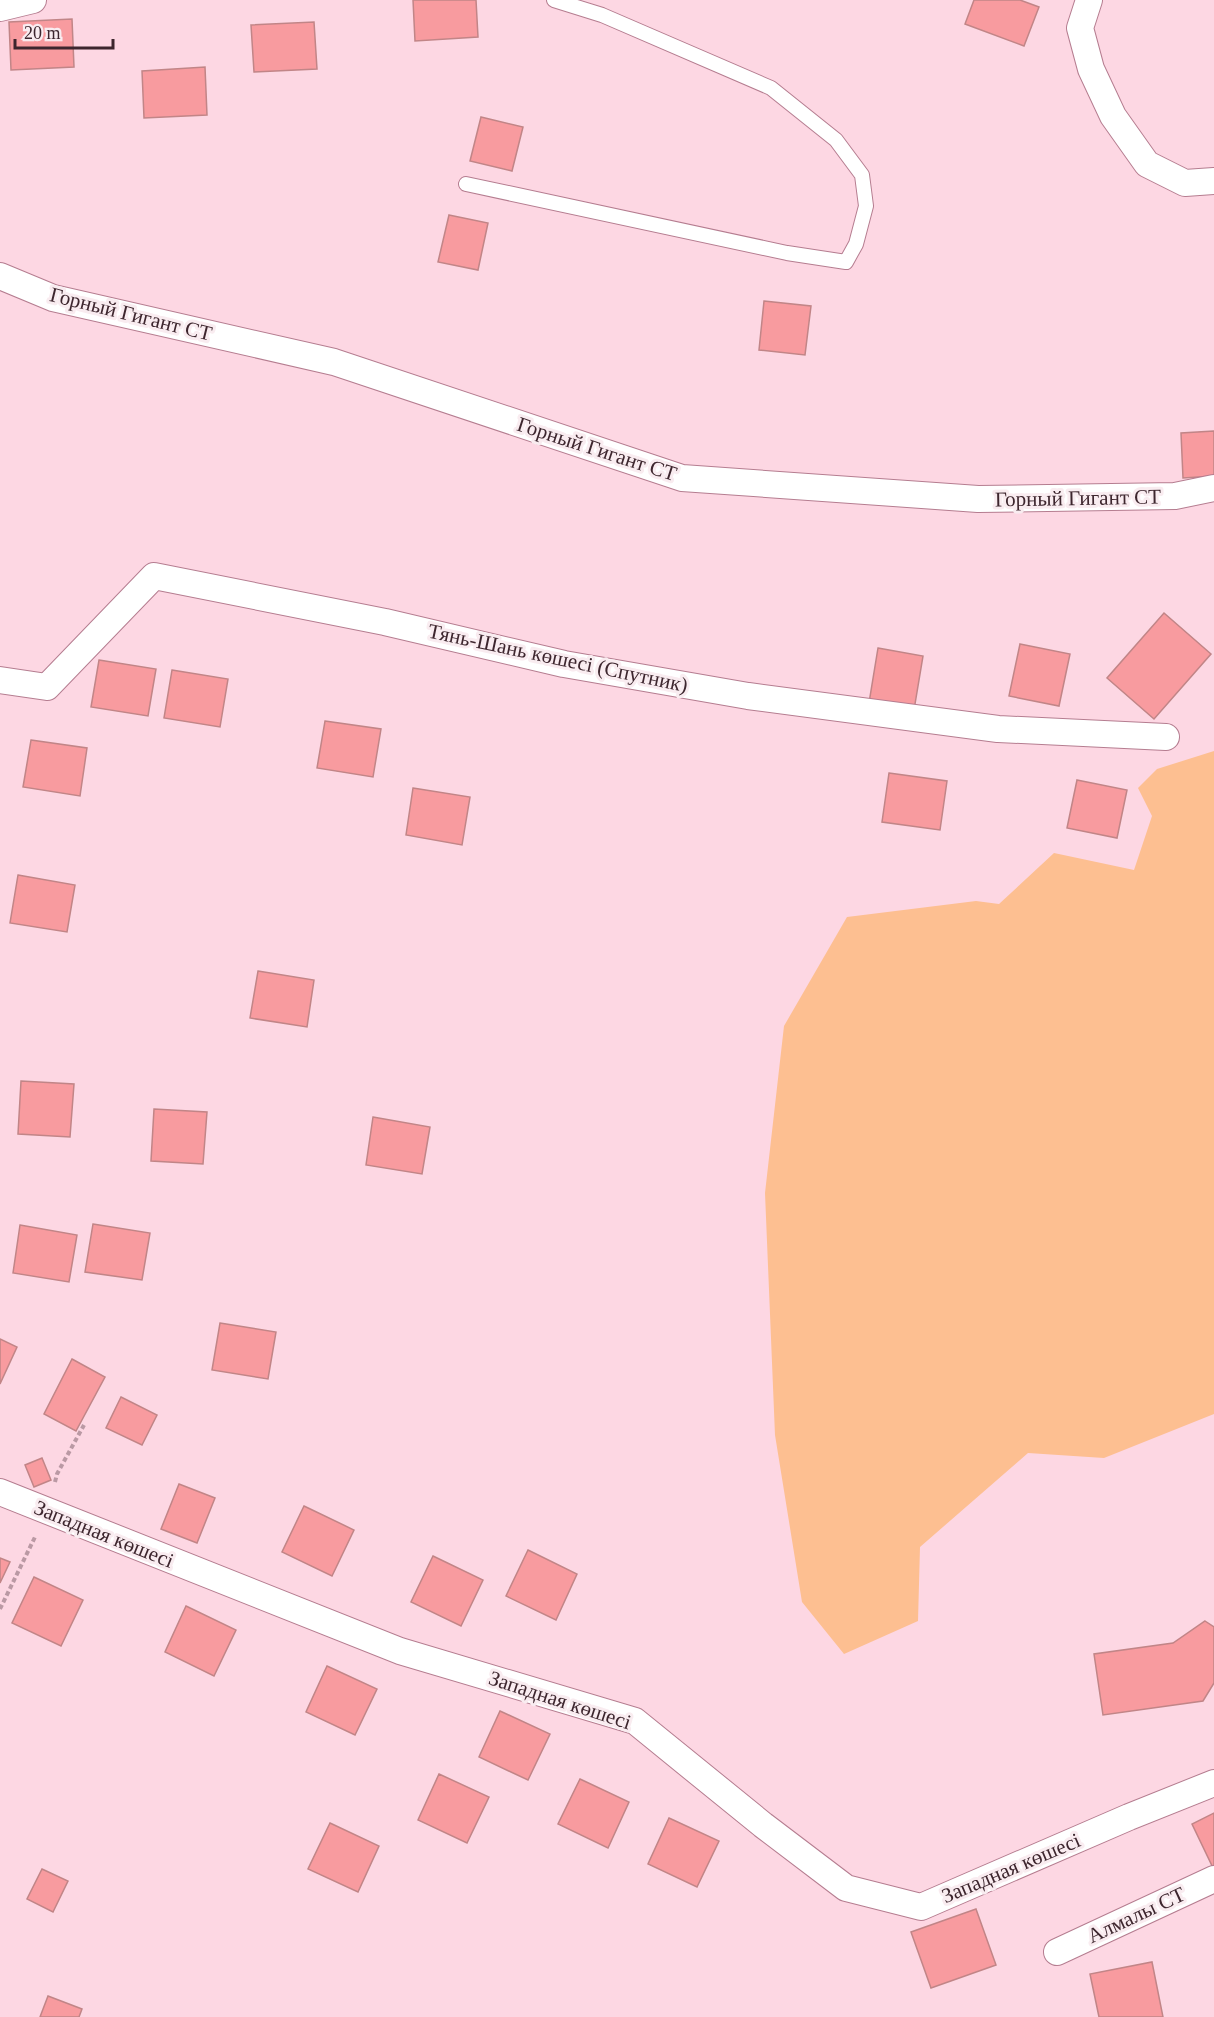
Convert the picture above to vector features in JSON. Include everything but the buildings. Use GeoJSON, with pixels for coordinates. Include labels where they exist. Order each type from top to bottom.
{"type":"FeatureCollection","features":[{"type":"Feature","properties":{"kind":"street"},"geometry":{"type":"LineString","coordinates":[[0,9],[33,0]]}},
{"type":"Feature","properties":{"kind":"street"},"geometry":{"type":"LineString","coordinates":[[1089,0],[1080,28],[1091,69],[1113,117],[1147,164],[1185,183],[1214,182]]}},
{"type":"Feature","properties":{"kind":"street","name":"Горный Гигант СТ"},"geometry":{"type":"LineString","coordinates":[[0,276],[53,298],[334,362],[682,478],[978,499],[1175,496],[1214,488]]}},
{"type":"Feature","properties":{"kind":"street","name":"Тянь-Шань көшесі (Спутник)"},"geometry":{"type":"LineString","coordinates":[[0,680],[47,687],[154,576],[385,622],[564,664],[748,696],[998,729],[1166,736]]}},
{"type":"Feature","properties":{"kind":"street","name":"Западная көшесі"},"geometry":{"type":"LineString","coordinates":[[0,1492],[400,1651],[635,1721],[763,1825],[846,1888],[921,1906],[1214,1783]]}},
{"type":"Feature","properties":{"kind":"street","name":"Алмалы СТ"},"geometry":{"type":"LineString","coordinates":[[1057,1952],[1214,1879]]}},
{"type":"Feature","properties":{"kind":"lane"},"geometry":{"type":"LineString","coordinates":[[466,183],[787,253],[846,262],[856,244],[866,206],[862,176],[837,140],[771,88],[602,15],[554,0]]}},
{"type":"Feature","properties":{"kind":"path"},"geometry":{"type":"LineString","coordinates":[[0,1609],[47,1511],[57,1474],[84,1425]]}},
{"type":"Feature","properties":{"kind":"shaded area"},"geometry":{"type":"Polygon","coordinates":[[[1214,751],[1214,1414],[1104,1458],[1028,1453],[920,1547],[918,1621],[844,1654],[802,1602],[775,1435],[765,1193],[784,1026],[847,917],[976,901],[999,904],[1054,853],[1134,870],[1152,816],[1138,788],[1157,769],[1214,751]]]}}]}
